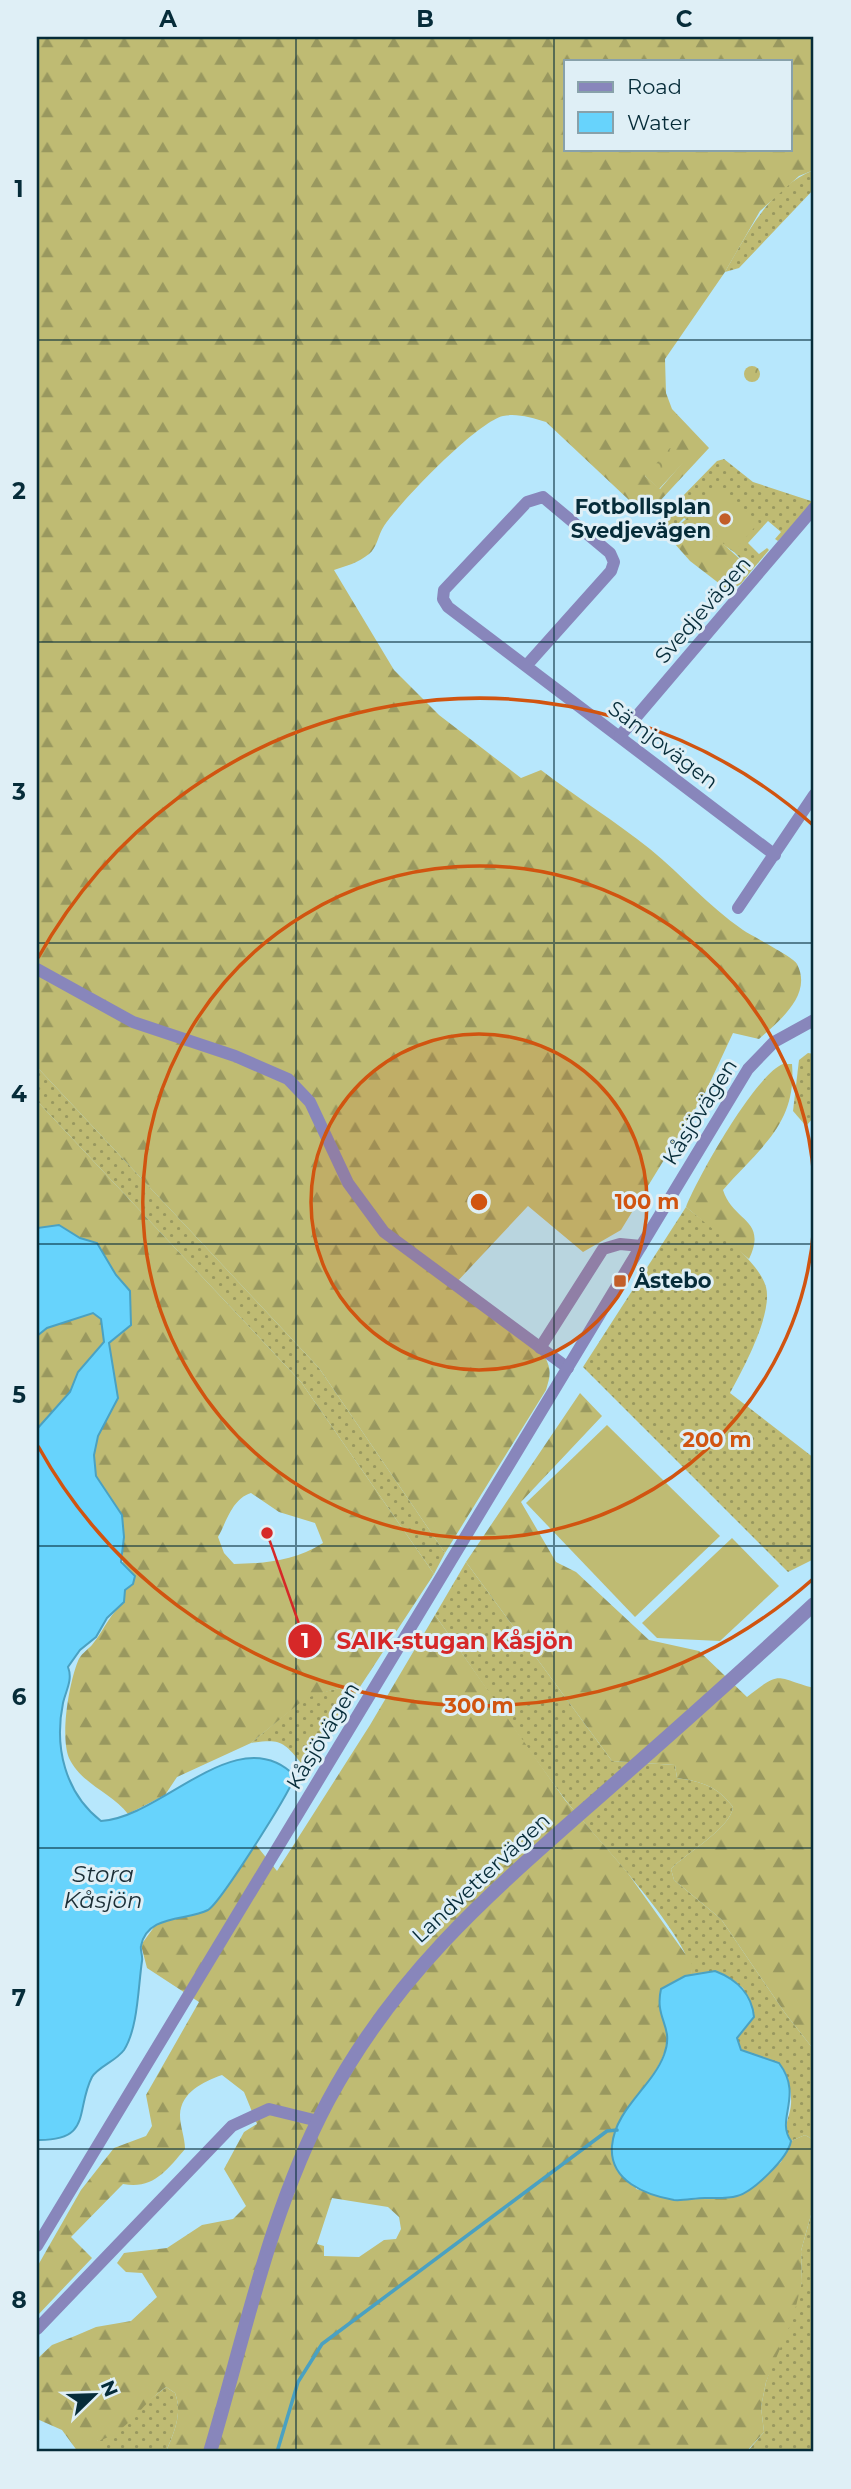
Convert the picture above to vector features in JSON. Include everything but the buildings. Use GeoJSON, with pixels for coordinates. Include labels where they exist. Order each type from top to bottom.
{"type":"FeatureCollection","features":[{"type":"Feature","properties":{"kind":"street","name":"Sämjovägen"},"geometry":{"type":"LineString","coordinates":[[526,666],[611,571],[614,562],[610,553],[543,497],[527,502],[443,594],[448,607],[775,855]]}},
{"type":"Feature","properties":{"kind":"street","name":"Svedjevägen"},"geometry":{"type":"LineString","coordinates":[[620,736],[814,508]]}},
{"type":"Feature","properties":{"kind":"street"},"geometry":{"type":"LineString","coordinates":[[738,908],[814,795]]}},
{"type":"Feature","properties":{"kind":"street"},"geometry":{"type":"LineString","coordinates":[[37,969],[132,1022],[235,1056],[288,1079],[310,1102],[348,1183],[384,1232],[568,1368]]}},
{"type":"Feature","properties":{"kind":"street","name":"Kåsjövägen"},"geometry":{"type":"LineString","coordinates":[[37,2246],[748,1069],[774,1042],[814,1020]]}},
{"type":"Feature","properties":{"kind":"street"},"geometry":{"type":"LineString","coordinates":[[540,1348],[603,1250],[620,1244],[641,1246]]}},
{"type":"Feature","properties":{"kind":"street","name":"Landvettervägen"},"geometry":{"type":"LineString","coordinates":[[210,2452],[285,2200],[318,2121],[371,2029],[410,1977],[455,1927],[814,1604]]}},
{"type":"Feature","properties":{"kind":"street"},"geometry":{"type":"LineString","coordinates":[[37,2329],[232,2126],[270,2109],[318,2121]]}},
{"type":"Feature","properties":{"kind":"green space"},"geometry":{"type":"Polygon","coordinates":[[[37,37],[814,37],[814,170],[799,176],[760,211],[725,272],[665,359],[666,393],[672,409],[709,448],[646,516],[546,422],[519,416],[503,416],[476,432],[422,482],[384,526],[369,554],[334,570],[394,670],[439,715],[521,778],[541,770],[650,849],[706,901],[743,930],[794,961],[801,975],[797,997],[784,1016],[759,1039],[733,1033],[705,1093],[621,1230],[583,1252],[528,1206],[454,1285],[545,1357],[550,1374],[546,1390],[445,1553],[319,1368],[37,1067],[37,37]],[[684,461],[645,476],[660,489],[684,461]]]}},
{"type":"Feature","properties":{"kind":"green space"},"geometry":{"type":"Polygon","coordinates":[[[814,170],[814,189],[739,268],[725,272],[751,227],[772,200],[798,178],[814,170]]]}},
{"type":"Feature","properties":{"kind":"green space"},"geometry":{"type":"Polygon","coordinates":[[[752,366],[758,368],[758,380],[752,382],[746,380],[744,374],[746,368],[752,366]]]}},
{"type":"Feature","properties":{"kind":"green space"},"geometry":{"type":"Polygon","coordinates":[[[670,448],[685,461],[659,489],[645,476],[670,448]]]}},
{"type":"Feature","properties":{"kind":"green space"},"geometry":{"type":"Polygon","coordinates":[[[724,459],[753,482],[814,502],[778,541],[775,539],[781,532],[768,521],[748,543],[759,554],[767,548],[769,550],[752,570],[734,552],[684,518],[667,535],[660,524],[717,461],[724,459]]]}},
{"type":"Feature","properties":{"kind":"green space","name":"Fotbollsplan Svedjevägen"},"geometry":{"type":"Polygon","coordinates":[[[716,486],[759,522],[734,552],[691,515],[716,486]]]}},
{"type":"Feature","properties":{"kind":"green space"},"geometry":{"type":"Polygon","coordinates":[[[691,515],[752,570],[741,584],[729,591],[690,561],[667,535],[691,515]]]}},
{"type":"Feature","properties":{"kind":"green space"},"geometry":{"type":"Polygon","coordinates":[[[808,1053],[814,1054],[814,1117],[806,1126],[793,1111],[799,1060],[808,1053]]]}},
{"type":"Feature","properties":{"kind":"green space"},"geometry":{"type":"Polygon","coordinates":[[[783,1064],[792,1064],[792,1085],[782,1120],[762,1148],[723,1190],[734,1209],[752,1228],[754,1246],[749,1259],[686,1207],[728,1128],[758,1087],[771,1072],[783,1064]]]}},
{"type":"Feature","properties":{"kind":"green space"},"geometry":{"type":"Polygon","coordinates":[[[37,1067],[319,1368],[445,1553],[434,1574],[301,1382],[37,1101],[37,1067]]]}},
{"type":"Feature","properties":{"kind":"green space"},"geometry":{"type":"Polygon","coordinates":[[[37,1101],[301,1382],[434,1574],[354,1696],[339,1688],[306,1698],[251,1743],[177,1777],[165,1795],[128,1814],[74,1767],[66,1748],[65,1737],[69,1696],[78,1661],[124,1602],[122,1515],[96,1476],[94,1455],[98,1436],[118,1398],[109,1343],[130,1291],[116,1275],[97,1243],[80,1238],[59,1225],[37,1228],[37,1101]],[[251,1493],[239,1500],[218,1537],[224,1553],[234,1564],[280,1560],[302,1554],[323,1543],[315,1523],[279,1512],[251,1493]]]}},
{"type":"Feature","properties":{"kind":"green space"},"geometry":{"type":"Polygon","coordinates":[[[686,1207],[743,1254],[761,1276],[766,1287],[767,1298],[761,1326],[730,1393],[814,1458],[814,1559],[788,1572],[583,1367],[686,1207]]]}},
{"type":"Feature","properties":{"kind":"green space"},"geometry":{"type":"Polygon","coordinates":[[[93,1313],[101,1319],[104,1342],[78,1372],[70,1392],[37,1429],[37,1336],[47,1328],[93,1313]]]}},
{"type":"Feature","properties":{"kind":"green space"},"geometry":{"type":"Polygon","coordinates":[[[580,1393],[602,1416],[521,1502],[556,1562],[576,1572],[649,1640],[699,1651],[747,1697],[767,1682],[779,1678],[814,1688],[814,2050],[785,2013],[721,1919],[674,1880],[671,1869],[725,1823],[733,1807],[709,1786],[677,1778],[675,1765],[612,1761],[466,1562],[580,1393]]]}},
{"type":"Feature","properties":{"kind":"green space"},"geometry":{"type":"Polygon","coordinates":[[[607,1425],[720,1536],[635,1617],[526,1503],[607,1425]]]}},
{"type":"Feature","properties":{"kind":"green space"},"geometry":{"type":"Polygon","coordinates":[[[732,1538],[779,1586],[720,1641],[657,1638],[642,1623],[732,1538]]]}},
{"type":"Feature","properties":{"kind":"green space"},"geometry":{"type":"Polygon","coordinates":[[[466,1562],[612,1761],[675,1765],[677,1778],[709,1786],[733,1807],[725,1823],[716,1832],[671,1869],[674,1880],[721,1919],[785,2013],[814,2050],[814,2140],[805,2135],[791,2141],[788,2136],[786,2127],[791,2094],[787,2076],[781,2066],[741,2050],[737,2038],[754,2017],[743,1988],[715,1971],[692,1974],[687,1956],[657,1910],[564,1798],[435,1615],[466,1562]]]}},
{"type":"Feature","properties":{"kind":"green space"},"geometry":{"type":"Polygon","coordinates":[[[435,1615],[565,1800],[627,1872],[691,1962],[692,1974],[661,1989],[659,2005],[668,2031],[664,2054],[652,2077],[622,2118],[636,2189],[675,2200],[739,2196],[781,2162],[791,2141],[805,2135],[814,2140],[814,2204],[801,2251],[802,2282],[793,2318],[766,2382],[761,2407],[764,2432],[746,2452],[166,2452],[178,2408],[175,2393],[166,2387],[125,2426],[97,2441],[98,2452],[78,2452],[62,2430],[37,2419],[37,2359],[52,2345],[96,2327],[131,2321],[157,2297],[142,2273],[126,2272],[117,2263],[124,2253],[167,2248],[202,2225],[233,2219],[246,2206],[224,2169],[244,2132],[257,2124],[244,2092],[222,2075],[194,2089],[184,2100],[180,2115],[185,2149],[172,2164],[151,2181],[134,2185],[123,2184],[71,2237],[92,2258],[37,2316],[37,2267],[81,2190],[114,2148],[146,2136],[152,2126],[146,2095],[199,2002],[147,1968],[141,1945],[157,1923],[199,1911],[225,1887],[256,1845],[277,1871],[370,1725],[435,1615]],[[332,2198],[317,2244],[324,2246],[324,2256],[359,2257],[384,2240],[396,2239],[401,2229],[399,2217],[388,2207],[332,2198]]]}},
{"type":"Feature","properties":{"kind":"green space"},"geometry":{"type":"Polygon","coordinates":[[[339,1688],[354,1696],[312,1753],[301,1763],[280,1743],[251,1743],[306,1697],[339,1688]]]}},
{"type":"Feature","properties":{"kind":"green space"},"geometry":{"type":"Polygon","coordinates":[[[814,2204],[814,2452],[747,2452],[764,2432],[761,2407],[766,2382],[802,2282],[801,2251],[814,2204]]]}},
{"type":"Feature","properties":{"kind":"green space"},"geometry":{"type":"Polygon","coordinates":[[[166,2387],[175,2393],[178,2408],[166,2452],[96,2450],[97,2441],[166,2387]]]}},
{"type":"Feature","properties":{"kind":"water","name":"Stora Kåsjön"},"geometry":{"type":"Polygon","coordinates":[[[59,1225],[80,1238],[97,1243],[116,1275],[130,1291],[131,1325],[109,1343],[118,1398],[98,1436],[94,1455],[96,1476],[122,1515],[124,1537],[121,1562],[135,1576],[133,1584],[125,1590],[124,1602],[107,1618],[96,1637],[80,1650],[68,1667],[69,1681],[63,1703],[60,1736],[65,1768],[71,1783],[89,1810],[101,1821],[125,1816],[225,1764],[249,1758],[273,1761],[295,1776],[254,1847],[215,1903],[208,1910],[159,1923],[145,1936],[141,1948],[135,2019],[129,2041],[124,2050],[92,2077],[75,2129],[55,2139],[37,2140],[37,1429],[70,1392],[78,1372],[104,1342],[101,1319],[93,1313],[47,1328],[37,1336],[37,1228],[59,1225]]]}},
{"type":"Feature","properties":{"kind":"water"},"geometry":{"type":"Polygon","coordinates":[[[715,1971],[742,1988],[753,2009],[754,2017],[737,2038],[741,2050],[779,2063],[786,2075],[790,2096],[786,2124],[791,2141],[777,2165],[744,2193],[729,2198],[674,2200],[641,2190],[631,2184],[616,2168],[612,2146],[620,2121],[664,2055],[667,2037],[660,2008],[661,1989],[685,1976],[715,1971]]]}},
{"type":"Feature","properties":{"kind":"waterway"},"geometry":{"type":"LineString","coordinates":[[277,2452],[298,2382],[322,2344],[607,2131],[617,2130]]}},
{"type":"Feature","properties":{"kind":"place","name":"Fotbollsplan Svedjevägen"},"geometry":{"type":"Point","coordinates":[725,519]}},
{"type":"Feature","properties":{"kind":"place","name":"Åstebo"},"geometry":{"type":"Point","coordinates":[620,1281]}},
{"type":"Feature","properties":{"kind":"place","name":"SAIK-stugan Kåsjön"},"geometry":{"type":"Point","coordinates":[267,1533]}}]}
